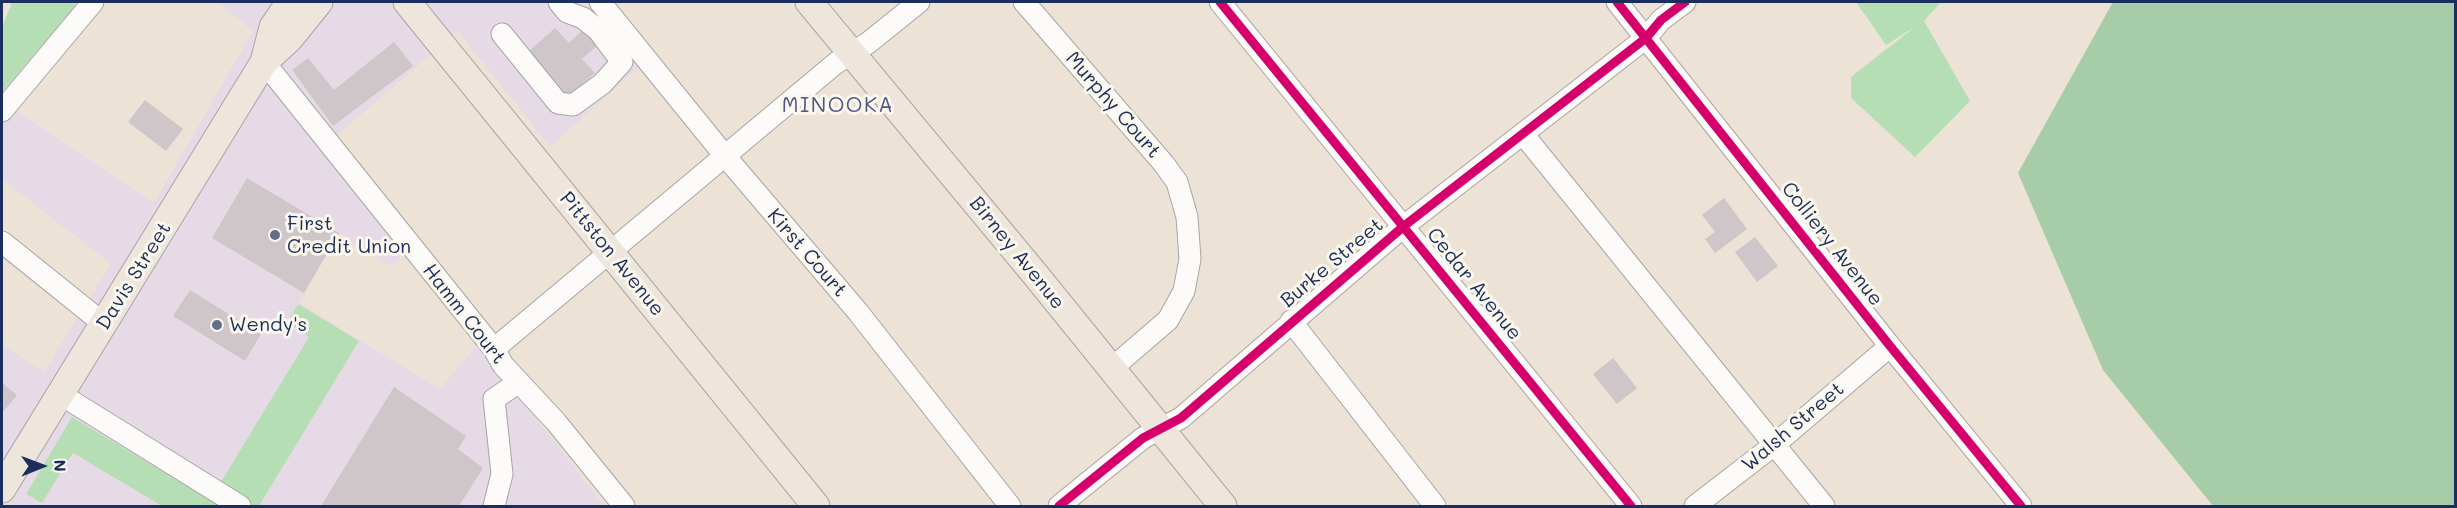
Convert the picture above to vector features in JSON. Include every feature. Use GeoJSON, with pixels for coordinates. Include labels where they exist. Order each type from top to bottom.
{"type":"FeatureCollection","features":[{"type":"Feature","properties":{"kind":"main road","name":"Pittston Avenue"},"geometry":{"type":"LineString","coordinates":[[407,2],[816,507]]}},
{"type":"Feature","properties":{"kind":"main road","name":"Birney Avenue"},"geometry":{"type":"LineString","coordinates":[[809,2],[1223,507]]}},
{"type":"Feature","properties":{"kind":"main road","name":"Davis Street"},"geometry":{"type":"LineString","coordinates":[[2,488],[264,62],[273,27],[307,4]]}},
{"type":"Feature","properties":{"kind":"street"},"geometry":{"type":"LineString","coordinates":[[2,111],[93,2]]}},
{"type":"Feature","properties":{"kind":"street"},"geometry":{"type":"LineString","coordinates":[[502,34],[558,103],[573,105],[602,84],[622,62],[598,30],[583,18],[567,12],[559,2]]}},
{"type":"Feature","properties":{"kind":"street","name":"Kirst Court"},"geometry":{"type":"LineString","coordinates":[[600,2],[725,156],[858,312],[1010,507]]}},
{"type":"Feature","properties":{"kind":"street"},"geometry":{"type":"LineString","coordinates":[[494,349],[836,63],[868,43],[919,2]]}},
{"type":"Feature","properties":{"kind":"street","name":"Murphy Court"},"geometry":{"type":"LineString","coordinates":[[1024,2],[1164,164],[1178,183],[1187,217],[1191,259],[1184,291],[1168,320],[1111,369]]}},
{"type":"Feature","properties":{"kind":"street","name":"Cedar Avenue"},"geometry":{"type":"LineString","coordinates":[[1220,2],[1631,507]]}},
{"type":"Feature","properties":{"kind":"street","name":"Colliery Avenue"},"geometry":{"type":"LineString","coordinates":[[1617,2],[2021,507]]}},
{"type":"Feature","properties":{"kind":"street","name":"Burke Street"},"geometry":{"type":"LineString","coordinates":[[1059,507],[1143,438],[1181,418],[1404,226],[1647,38],[1661,20],[1685,2]]}},
{"type":"Feature","properties":{"kind":"street","name":"Hamm Court"},"geometry":{"type":"LineString","coordinates":[[264,62],[494,349],[502,365],[556,422],[624,507]]}},
{"type":"Feature","properties":{"kind":"street"},"geometry":{"type":"LineString","coordinates":[[1523,134],[1824,507]]}},
{"type":"Feature","properties":{"kind":"street"},"geometry":{"type":"LineString","coordinates":[[2,242],[104,324]]}},
{"type":"Feature","properties":{"kind":"street"},"geometry":{"type":"LineString","coordinates":[[1291,321],[1435,507]]}},
{"type":"Feature","properties":{"kind":"street","name":"Walsh Street"},"geometry":{"type":"LineString","coordinates":[[1695,507],[1774,445],[1890,346]]}},
{"type":"Feature","properties":{"kind":"street"},"geometry":{"type":"LineString","coordinates":[[494,507],[502,474],[494,399],[519,382]]}},
{"type":"Feature","properties":{"kind":"street"},"geometry":{"type":"LineString","coordinates":[[60,394],[240,507]]}},
{"type":"Feature","properties":{"kind":"shaded area"},"geometry":{"type":"Polygon","coordinates":[[[217,2],[579,2],[638,67],[550,147],[458,31],[337,135],[526,405],[604,506],[259,506],[359,341],[298,304],[287,323],[309,336],[210,501],[73,417],[26,494],[42,503],[73,453],[162,506],[2,506],[2,344],[44,372],[111,264],[2,179],[2,101],[154,203],[253,31],[217,2]],[[339,233],[299,303],[440,389],[477,345],[405,252],[391,266],[339,233]]]}},
{"type":"Feature","properties":{"kind":"green space"},"geometry":{"type":"Polygon","coordinates":[[[10,2],[75,2],[75,6],[2,92],[2,27],[11,5],[10,2]]]}},
{"type":"Feature","properties":{"kind":"green space"},"geometry":{"type":"Polygon","coordinates":[[[1856,2],[1941,2],[1924,21],[1970,101],[1915,157],[1851,98],[1851,77],[1916,26],[1886,45],[1856,2]]]}},
{"type":"Feature","properties":{"kind":"green space"},"geometry":{"type":"Polygon","coordinates":[[[2113,2],[2455,2],[2455,506],[2213,506],[2103,370],[2018,173],[2113,2]]]}},
{"type":"Feature","properties":{"kind":"green space"},"geometry":{"type":"Polygon","coordinates":[[[298,304],[359,341],[259,506],[162,506],[73,453],[42,503],[26,494],[72,417],[210,500],[309,337],[287,323],[298,304]]]}},
{"type":"Feature","properties":{"kind":"building"},"geometry":{"type":"Polygon","coordinates":[[[555,28],[569,43],[585,28],[599,44],[582,59],[595,73],[568,97],[528,52],[555,28]]]}},
{"type":"Feature","properties":{"kind":"building"},"geometry":{"type":"Polygon","coordinates":[[[394,42],[413,66],[333,126],[292,70],[308,58],[334,90],[394,42]]]}},
{"type":"Feature","properties":{"kind":"building"},"geometry":{"type":"Polygon","coordinates":[[[145,100],[183,129],[166,151],[128,122],[145,100]]]}},
{"type":"Feature","properties":{"kind":"building","name":"First Credit Union"},"geometry":{"type":"Polygon","coordinates":[[[247,178],[339,233],[304,293],[212,238],[247,178]]]}},
{"type":"Feature","properties":{"kind":"building"},"geometry":{"type":"Polygon","coordinates":[[[1724,198],[1747,229],[1715,253],[1705,239],[1715,232],[1702,215],[1724,198]]]}},
{"type":"Feature","properties":{"kind":"building"},"geometry":{"type":"Polygon","coordinates":[[[1755,237],[1778,266],[1757,282],[1735,252],[1755,237]]]}},
{"type":"Feature","properties":{"kind":"building","name":"Wendy's"},"geometry":{"type":"Polygon","coordinates":[[[190,290],[261,334],[245,361],[173,316],[190,290]]]}},
{"type":"Feature","properties":{"kind":"building"},"geometry":{"type":"Polygon","coordinates":[[[1613,358],[1637,388],[1617,404],[1593,374],[1613,358]]]}},
{"type":"Feature","properties":{"kind":"building"},"geometry":{"type":"Polygon","coordinates":[[[2,383],[17,395],[4,411],[2,409],[2,383]]]}},
{"type":"Feature","properties":{"kind":"building"},"geometry":{"type":"Polygon","coordinates":[[[394,387],[466,436],[458,449],[483,468],[459,506],[321,506],[394,387]]]}},
{"type":"Feature","properties":{"kind":"cycle path"},"geometry":{"type":"LineString","coordinates":[[1220,2],[1631,506]]}},
{"type":"Feature","properties":{"kind":"cycle path"},"geometry":{"type":"LineString","coordinates":[[1617,2],[1890,346],[2021,506]]}},
{"type":"Feature","properties":{"kind":"cycle path"},"geometry":{"type":"LineString","coordinates":[[1059,506],[1143,438],[1181,418],[1404,226],[1646,38],[1661,20],[1685,2]]}},
{"type":"Feature","properties":{"kind":"place","name":"First Credit Union"},"geometry":{"type":"Point","coordinates":[275,235]}},
{"type":"Feature","properties":{"kind":"place","name":"Wendy's"},"geometry":{"type":"Point","coordinates":[217,325]}},
{"type":"Feature","properties":{"kind":"district","name":"MINOOKA"},"geometry":{"type":"Point","coordinates":[838,106]}}]}
